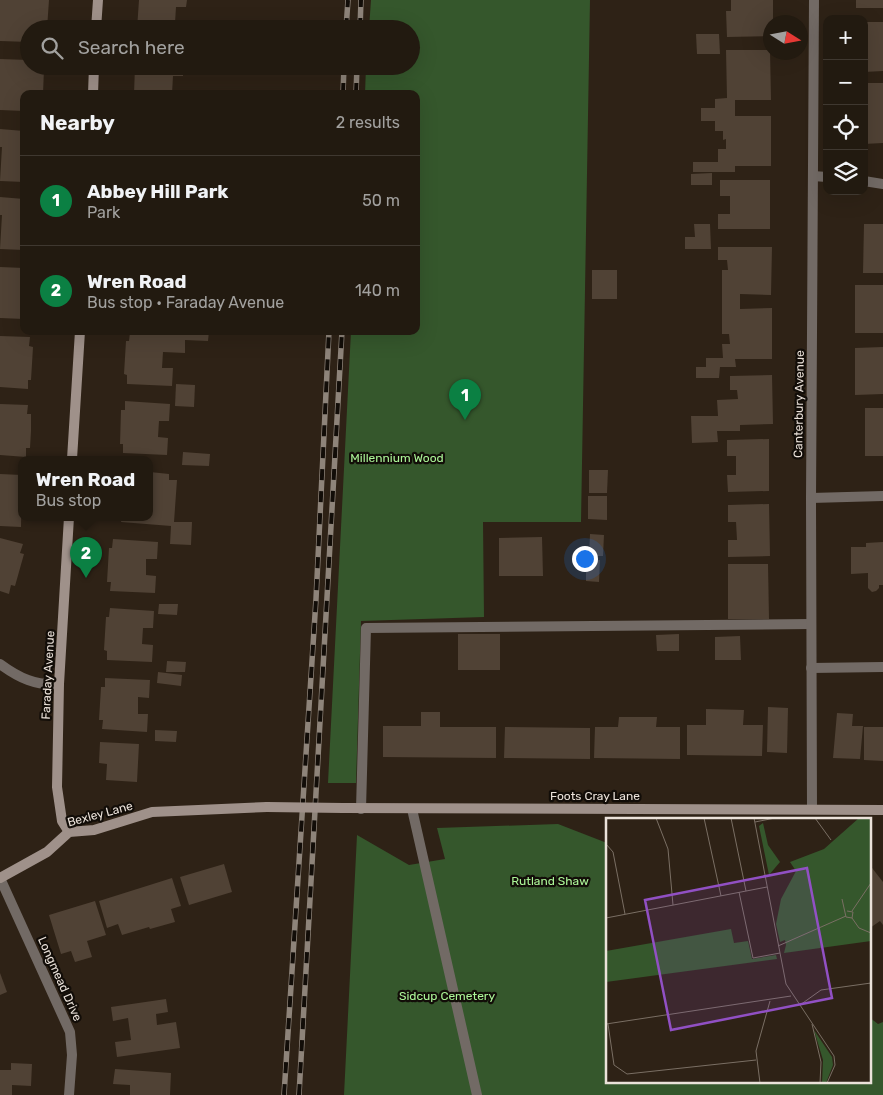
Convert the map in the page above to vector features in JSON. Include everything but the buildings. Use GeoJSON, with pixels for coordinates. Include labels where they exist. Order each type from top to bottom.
{"type":"FeatureCollection","features":[{"type":"Feature","properties":{"kind":"street"},"geometry":{"type":"LineString","coordinates":[[97,20],[98,0]]}},
{"type":"Feature","properties":{"kind":"street","name":"Canterbury Avenue"},"geometry":{"type":"LineString","coordinates":[[812,809],[811,498],[814,0]]}},
{"type":"Feature","properties":{"kind":"street"},"geometry":{"type":"LineString","coordinates":[[93,90],[94,75]]}},
{"type":"Feature","properties":{"kind":"street"},"geometry":{"type":"LineString","coordinates":[[813,176],[823,177]]}},
{"type":"Feature","properties":{"kind":"street"},"geometry":{"type":"LineString","coordinates":[[868,182],[883,184]]}},
{"type":"Feature","properties":{"kind":"street"},"geometry":{"type":"LineString","coordinates":[[72,456],[80,335]]}},
{"type":"Feature","properties":{"kind":"street"},"geometry":{"type":"LineString","coordinates":[[811,498],[883,496]]}},
{"type":"Feature","properties":{"kind":"street","name":"Faraday Avenue"},"geometry":{"type":"LineString","coordinates":[[69,521],[59,684],[57,787],[62,821],[69,832]]}},
{"type":"Feature","properties":{"kind":"street"},"geometry":{"type":"LineString","coordinates":[[360,809],[366,628],[811,624]]}},
{"type":"Feature","properties":{"kind":"street"},"geometry":{"type":"LineString","coordinates":[[0,664],[16,675],[45,685],[59,684]]}},
{"type":"Feature","properties":{"kind":"street"},"geometry":{"type":"LineString","coordinates":[[811,668],[883,667]]}},
{"type":"Feature","properties":{"kind":"street","name":"Bexley Lane"},"geometry":{"type":"LineString","coordinates":[[0,878],[47,852],[69,832],[94,830],[152,812],[267,807],[308,808]]}},
{"type":"Feature","properties":{"kind":"street","name":"Foots Cray Lane"},"geometry":{"type":"LineString","coordinates":[[308,808],[883,810]]}},
{"type":"Feature","properties":{"kind":"street"},"geometry":{"type":"LineString","coordinates":[[412,809],[476,1095]]}},
{"type":"Feature","properties":{"kind":"street","name":"Longmead Drive"},"geometry":{"type":"LineString","coordinates":[[0,878],[70,1032],[72,1055],[69,1095]]}},
{"type":"Feature","properties":{"kind":"green space","name":"Millennium Wood"},"geometry":{"type":"Polygon","coordinates":[[[371,0],[590,0],[581,522],[483,522],[484,617],[361,621],[356,783],[328,783],[351,335],[420,335],[420,90],[365,90],[366,75],[420,75],[420,20],[370,20],[371,0]]]}},
{"type":"Feature","properties":{"kind":"green space","name":"Sidcup Cemetery"},"geometry":{"type":"Polygon","coordinates":[[[558,824],[606,843],[606,1082],[870,1082],[870,1018],[878,1024],[883,1022],[883,1095],[344,1095],[357,835],[409,865],[445,859],[437,828],[558,824]]]}},
{"type":"Feature","properties":{"kind":"railway"},"geometry":{"type":"LineString","coordinates":[[347,20],[348,0]]}},
{"type":"Feature","properties":{"kind":"railway"},"geometry":{"type":"LineString","coordinates":[[360,20],[361,0]]}},
{"type":"Feature","properties":{"kind":"railway"},"geometry":{"type":"LineString","coordinates":[[343,90],[344,75]]}},
{"type":"Feature","properties":{"kind":"railway"},"geometry":{"type":"LineString","coordinates":[[356,90],[357,75]]}},
{"type":"Feature","properties":{"kind":"railway"},"geometry":{"type":"LineString","coordinates":[[284,1095],[316,599],[329,335]]}},
{"type":"Feature","properties":{"kind":"railway"},"geometry":{"type":"LineString","coordinates":[[299,1095],[342,335]]}},
{"type":"Feature","properties":{"kind":"place","name":"Abbey Hill Park"},"geometry":{"type":"Point","coordinates":[465,420]}},
{"type":"Feature","properties":{"kind":"place","name":"Wren Road"},"geometry":{"type":"Point","coordinates":[86,578]}},
{"type":"Feature","properties":{"kind":"park label","name":"Rutland Shaw"},"geometry":{"type":"Point","coordinates":[550,881]}}]}
